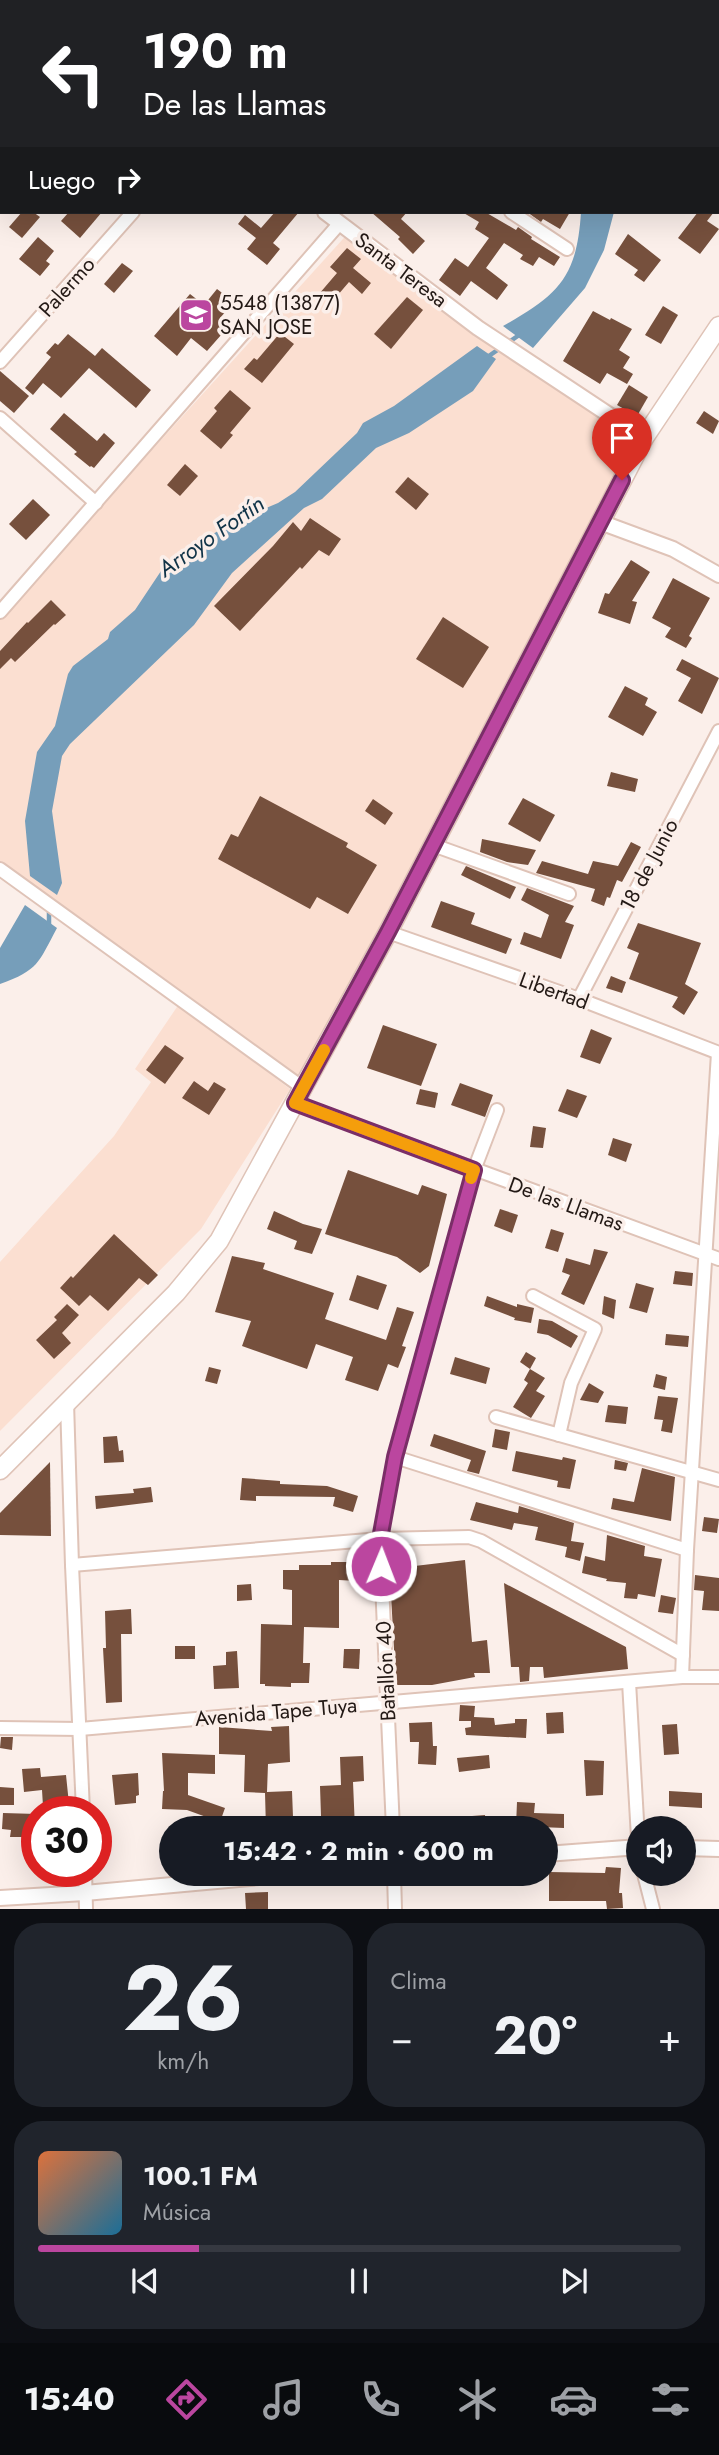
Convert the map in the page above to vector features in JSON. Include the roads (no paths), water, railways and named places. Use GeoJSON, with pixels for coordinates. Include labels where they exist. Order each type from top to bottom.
{"type":"FeatureCollection","features":[{"type":"Feature","properties":{"kind":"main road"},"geometry":{"type":"LineString","coordinates":[[0,1470],[176,1293],[211,1252],[240,1205],[388,932],[644,438],[719,326]]}},
{"type":"Feature","properties":{"kind":"street","name":"Palermo"},"geometry":{"type":"LineString","coordinates":[[0,362],[131,214]]}},
{"type":"Feature","properties":{"kind":"street","name":"Santa Teresa"},"geometry":{"type":"LineString","coordinates":[[328,214],[478,328],[644,438]]}},
{"type":"Feature","properties":{"kind":"street"},"geometry":{"type":"LineString","coordinates":[[514,214],[567,249]]}},
{"type":"Feature","properties":{"kind":"street"},"geometry":{"type":"LineString","coordinates":[[0,612],[339,223]]}},
{"type":"Feature","properties":{"kind":"street"},"geometry":{"type":"LineString","coordinates":[[0,418],[96,503]]}},
{"type":"Feature","properties":{"kind":"street"},"geometry":{"type":"LineString","coordinates":[[600,523],[673,549],[719,575]]}},
{"type":"Feature","properties":{"kind":"street","name":"18 de Junio"},"geometry":{"type":"LineString","coordinates":[[579,999],[719,731]]}},
{"type":"Feature","properties":{"kind":"street"},"geometry":{"type":"LineString","coordinates":[[433,845],[569,894]]}},
{"type":"Feature","properties":{"kind":"street","name":"De las Llamas"},"geometry":{"type":"LineString","coordinates":[[5,873],[299,1096],[474,1170],[719,1259]]}},
{"type":"Feature","properties":{"kind":"street","name":"Libertad"},"geometry":{"type":"LineString","coordinates":[[388,932],[579,999],[719,1053]]}},
{"type":"Feature","properties":{"kind":"street"},"geometry":{"type":"LineString","coordinates":[[682,1677],[687,1550],[719,1053]]}},
{"type":"Feature","properties":{"kind":"street","name":"Batallón 40"},"geometry":{"type":"LineString","coordinates":[[392,1816],[380,1539],[395,1457],[474,1170],[497,1110]]}},
{"type":"Feature","properties":{"kind":"street"},"geometry":{"type":"LineString","coordinates":[[533,1296],[595,1329],[571,1383],[559,1435]]}},
{"type":"Feature","properties":{"kind":"street"},"geometry":{"type":"LineString","coordinates":[[67,1402],[82,1796]]}},
{"type":"Feature","properties":{"kind":"street"},"geometry":{"type":"LineString","coordinates":[[496,1417],[719,1479]]}},
{"type":"Feature","properties":{"kind":"street"},"geometry":{"type":"LineString","coordinates":[[395,1457],[687,1550]]}},
{"type":"Feature","properties":{"kind":"street"},"geometry":{"type":"LineString","coordinates":[[72,1566],[380,1539],[468,1537],[481,1541],[682,1655]]}},
{"type":"Feature","properties":{"kind":"street","name":"Avenida Tape Tuya"},"geometry":{"type":"LineString","coordinates":[[0,1728],[80,1729],[682,1677],[719,1677]]}},
{"type":"Feature","properties":{"kind":"street"},"geometry":{"type":"LineString","coordinates":[[629,1682],[636,1816]]}},
{"type":"Feature","properties":{"kind":"street"},"geometry":{"type":"LineString","coordinates":[[696,1848],[719,1849]]}},
{"type":"Feature","properties":{"kind":"street"},"geometry":{"type":"LineString","coordinates":[[558,1853],[626,1851]]}},
{"type":"Feature","properties":{"kind":"street"},"geometry":{"type":"LineString","coordinates":[[2,1902],[162,1886]]}},
{"type":"Feature","properties":{"kind":"street"},"geometry":{"type":"LineString","coordinates":[[394,1886],[395,1909]]}},
{"type":"Feature","properties":{"kind":"street"},"geometry":{"type":"LineString","coordinates":[[647,1886],[653,1909]]}},
{"type":"Feature","properties":{"kind":"street"},"geometry":{"type":"LineString","coordinates":[[85,1887],[86,1909]]}},
{"type":"Feature","properties":{"kind":"water"},"geometry":{"type":"Polygon","coordinates":[[[581,214],[613,214],[604,250],[585,288],[533,348],[503,326],[551,294],[569,269],[579,235],[581,214]]]}},
{"type":"Feature","properties":{"kind":"water"},"geometry":{"type":"Polygon","coordinates":[[[477,346],[496,359],[473,391],[409,433],[376,448],[322,499],[304,508],[232,573],[194,625],[70,744],[62,756],[52,811],[62,883],[57,895],[30,876],[25,821],[37,752],[55,726],[68,674],[73,666],[108,639],[110,632],[135,610],[161,571],[233,522],[278,503],[295,492],[357,433],[363,423],[394,406],[477,346]]]}},
{"type":"Feature","properties":{"kind":"water"},"geometry":{"type":"Polygon","coordinates":[[[25,905],[57,928],[36,964],[23,974],[0,984],[0,948],[25,905]]]}},
{"type":"Feature","properties":{"kind":"waterway","name":"Arroyo Fortín"},"geometry":{"type":"LineString","coordinates":[[486,358],[522,333]]}},
{"type":"Feature","properties":{"kind":"waterway","name":"Arroyo Fortín"},"geometry":{"type":"LineString","coordinates":[[49,908],[49,927]]}},
{"type":"Feature","properties":{"kind":"place","name":"5548 (13877) SAN JOSE"},"geometry":{"type":"Point","coordinates":[196,315]}}]}
